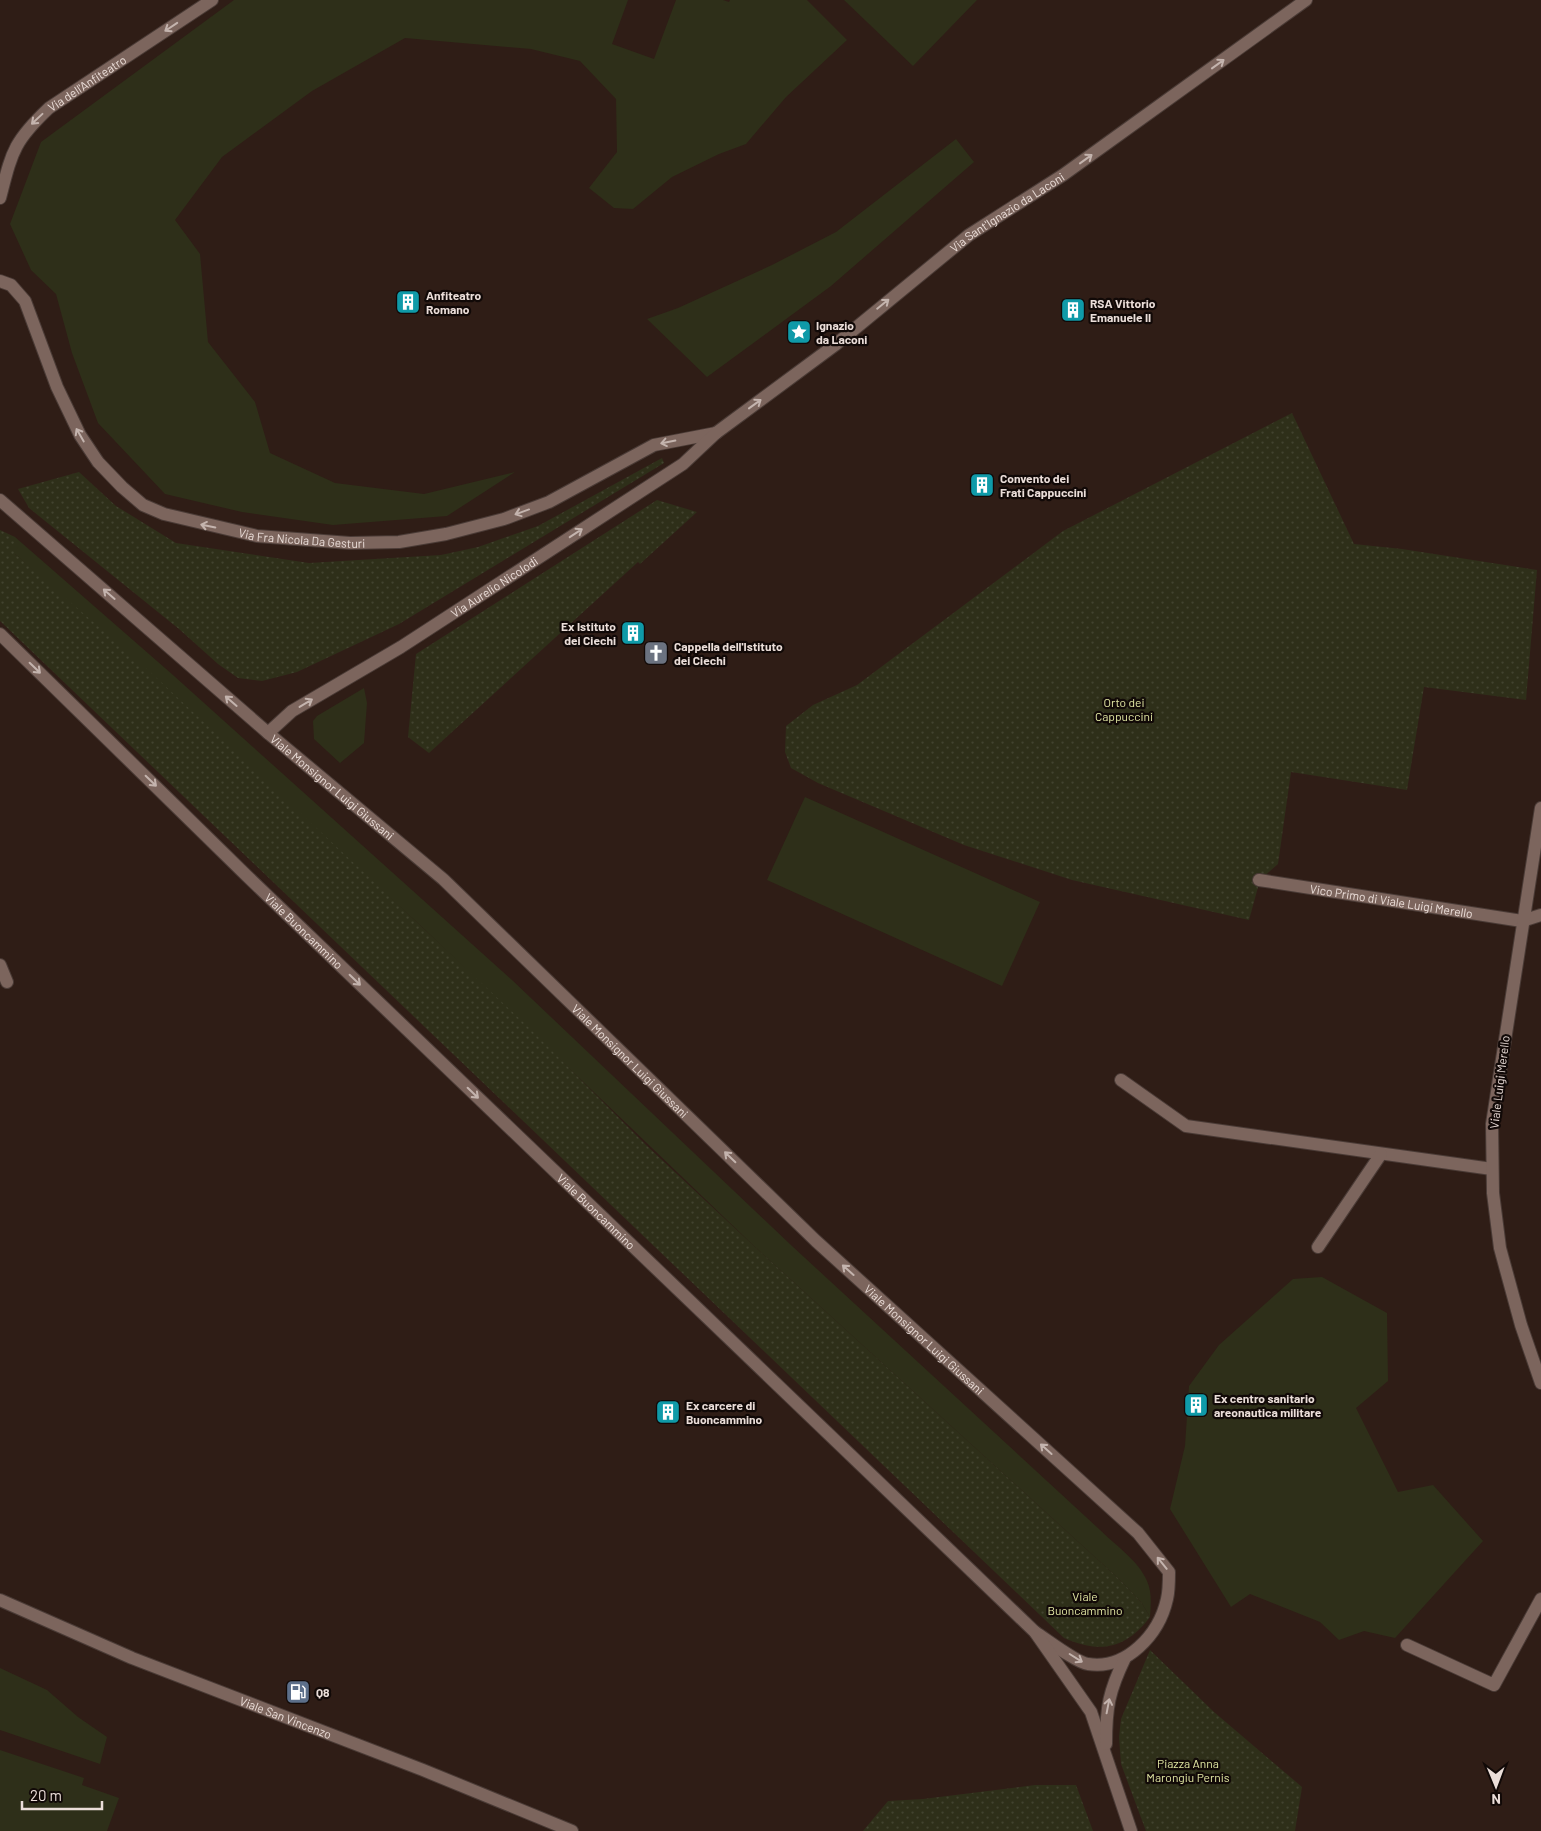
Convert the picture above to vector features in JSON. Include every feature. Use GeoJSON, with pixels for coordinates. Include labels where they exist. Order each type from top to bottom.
{"type":"FeatureCollection","features":[{"type":"Feature","properties":{"kind":"street","name":"Via dell'Anfiteatro"},"geometry":{"type":"LineString","coordinates":[[0,198],[12,151],[26,130],[49,108],[212,0]]}},
{"type":"Feature","properties":{"kind":"street","name":"Via Sant'Ignazio da Laconi"},"geometry":{"type":"LineString","coordinates":[[716,433],[835,345],[969,235],[1063,175],[1306,0]]}},
{"type":"Feature","properties":{"kind":"street","name":"Via Fra Nicola Da Gesturi"},"geometry":{"type":"LineString","coordinates":[[0,281],[11,285],[24,302],[57,387],[80,435],[98,462],[122,487],[144,504],[164,514],[257,536],[350,543],[399,542],[446,534],[504,519],[549,502],[654,445],[716,433]]}},
{"type":"Feature","properties":{"kind":"street","name":"Via Aurelio Nicolodi"},"geometry":{"type":"LineString","coordinates":[[268,733],[292,711],[401,647],[683,464],[716,433]]}},
{"type":"Feature","properties":{"kind":"street","name":"Viale Monsignor Luigi Giussani"},"geometry":{"type":"LineString","coordinates":[[0,500],[268,733],[442,879],[816,1241],[1138,1533],[1169,1572],[1167,1600],[1157,1624],[1134,1652],[1125,1658],[1109,1665],[1086,1664],[1035,1632]]}},
{"type":"Feature","properties":{"kind":"street","name":"Viale Buoncammino"},"geometry":{"type":"LineString","coordinates":[[0,634],[247,876],[1035,1632],[1091,1712],[1107,1754],[1131,1831]]}},
{"type":"Feature","properties":{"kind":"street","name":"Viale Luigi Merello"},"geometry":{"type":"LineString","coordinates":[[1541,808],[1493,1114],[1492,1169],[1500,1248],[1521,1325],[1541,1383]]}},
{"type":"Feature","properties":{"kind":"street","name":"Vico Primo di Viale Luigi Merello"},"geometry":{"type":"LineString","coordinates":[[1260,880],[1522,921]]}},
{"type":"Feature","properties":{"kind":"street"},"geometry":{"type":"LineString","coordinates":[[1522,921],[1541,916]]}},
{"type":"Feature","properties":{"kind":"street"},"geometry":{"type":"LineString","coordinates":[[0,965],[7,982]]}},
{"type":"Feature","properties":{"kind":"street"},"geometry":{"type":"LineString","coordinates":[[1121,1080],[1186,1126],[1492,1169]]}},
{"type":"Feature","properties":{"kind":"street"},"geometry":{"type":"LineString","coordinates":[[1318,1247],[1381,1154]]}},
{"type":"Feature","properties":{"kind":"street"},"geometry":{"type":"LineString","coordinates":[[1407,1645],[1494,1685],[1541,1599]]}},
{"type":"Feature","properties":{"kind":"street","name":"Viale San Vincenzo"},"geometry":{"type":"LineString","coordinates":[[0,1600],[132,1658],[423,1770],[572,1831]]}},
{"type":"Feature","properties":{"kind":"street","name":"Viale Monsignor Luigi Giussani"},"geometry":{"type":"LineString","coordinates":[[1107,1754],[1106,1715],[1111,1687],[1125,1658]]}},
{"type":"Feature","properties":{"kind":"green space"},"geometry":{"type":"Polygon","coordinates":[[[234,0],[628,0],[612,44],[654,59],[676,0],[723,0],[729,2],[730,0],[807,0],[847,40],[786,97],[746,144],[719,154],[672,177],[633,209],[614,208],[589,188],[617,152],[616,99],[580,61],[531,49],[405,38],[312,91],[222,157],[175,220],[200,254],[208,342],[255,402],[270,453],[335,483],[424,494],[515,472],[447,516],[333,525],[242,512],[165,494],[98,423],[72,353],[56,294],[31,270],[10,224],[41,142],[234,0]]]}},
{"type":"Feature","properties":{"kind":"green space"},"geometry":{"type":"Polygon","coordinates":[[[844,0],[977,0],[913,66],[844,0]]]}},
{"type":"Feature","properties":{"kind":"green space"},"geometry":{"type":"Polygon","coordinates":[[[956,139],[974,162],[831,286],[707,377],[647,319],[678,308],[772,265],[836,232],[956,139]]]}},
{"type":"Feature","properties":{"kind":"green space","name":"Orto dei Cappuccini"},"geometry":{"type":"Polygon","coordinates":[[[1292,413],[1354,544],[1402,549],[1537,570],[1526,700],[1424,687],[1407,790],[1291,772],[1278,864],[1260,880],[1249,920],[1072,880],[964,845],[818,783],[791,768],[785,752],[786,726],[813,705],[857,685],[1063,531],[1292,413]]]}},
{"type":"Feature","properties":{"kind":"green space"},"geometry":{"type":"Polygon","coordinates":[[[662,458],[664,463],[399,624],[297,672],[262,681],[238,678],[218,664],[179,629],[29,508],[18,489],[79,472],[116,506],[176,543],[309,563],[441,555],[478,547],[538,526],[662,458]]]}},
{"type":"Feature","properties":{"kind":"green space"},"geometry":{"type":"Polygon","coordinates":[[[657,500],[697,512],[640,564],[638,562],[429,753],[408,737],[416,654],[657,500]]]}},
{"type":"Feature","properties":{"kind":"green space","name":"Viale Buoncammino"},"geometry":{"type":"Polygon","coordinates":[[[0,530],[15,537],[15,554],[145,667],[522,1021],[646,1145],[1120,1580],[1141,1602],[1150,1617],[1141,1628],[1132,1636],[1112,1646],[1089,1646],[1064,1638],[0,621],[0,530]]]}},
{"type":"Feature","properties":{"kind":"green space"},"geometry":{"type":"Polygon","coordinates":[[[15,537],[173,675],[512,980],[792,1246],[1126,1553],[1138,1567],[1149,1585],[1150,1617],[1141,1602],[1120,1580],[755,1247],[422,927],[15,554],[15,537]]]}},
{"type":"Feature","properties":{"kind":"green space"},"geometry":{"type":"Polygon","coordinates":[[[364,688],[367,703],[364,743],[340,763],[314,739],[313,721],[317,716],[364,688]]]}},
{"type":"Feature","properties":{"kind":"green space"},"geometry":{"type":"Polygon","coordinates":[[[805,797],[1040,902],[1002,986],[767,880],[805,797]]]}},
{"type":"Feature","properties":{"kind":"green space"},"geometry":{"type":"Polygon","coordinates":[[[1322,1277],[1387,1313],[1388,1381],[1356,1408],[1398,1492],[1433,1485],[1483,1541],[1395,1638],[1364,1631],[1339,1640],[1320,1622],[1250,1594],[1231,1607],[1170,1509],[1185,1446],[1189,1386],[1219,1345],[1293,1279],[1322,1277]]]}},
{"type":"Feature","properties":{"kind":"green space","name":"Piazza Anna Marongiu Pernis"},"geometry":{"type":"Polygon","coordinates":[[[1150,1650],[1214,1712],[1302,1787],[1295,1831],[1146,1831],[1121,1764],[1119,1737],[1121,1719],[1150,1650]]]}},
{"type":"Feature","properties":{"kind":"green space"},"geometry":{"type":"Polygon","coordinates":[[[0,1668],[47,1690],[78,1717],[107,1737],[100,1764],[0,1730],[0,1668]]]}},
{"type":"Feature","properties":{"kind":"green space"},"geometry":{"type":"Polygon","coordinates":[[[0,1750],[84,1778],[82,1785],[119,1798],[107,1831],[0,1831],[0,1750]]]}},
{"type":"Feature","properties":{"kind":"green space"},"geometry":{"type":"Polygon","coordinates":[[[1035,1785],[1076,1785],[1093,1831],[863,1831],[888,1801],[923,1799],[1035,1785]]]}},
{"type":"Feature","properties":{"kind":"place","name":"Anfiteatro Romano"},"geometry":{"type":"Point","coordinates":[408,302]}},
{"type":"Feature","properties":{"kind":"place","name":"RSA Vittorio Emanuele II"},"geometry":{"type":"Point","coordinates":[1073,310]}},
{"type":"Feature","properties":{"kind":"place","name":"Ignazio da Laconi"},"geometry":{"type":"Point","coordinates":[799,332]}},
{"type":"Feature","properties":{"kind":"place","name":"Convento dei Frati Cappuccini"},"geometry":{"type":"Point","coordinates":[982,485]}},
{"type":"Feature","properties":{"kind":"place","name":"Ex Istituto dei Ciechi"},"geometry":{"type":"Point","coordinates":[633,633]}},
{"type":"Feature","properties":{"kind":"place","name":"Cappella dell'Istituto dei Ciechi"},"geometry":{"type":"Point","coordinates":[656,653]}},
{"type":"Feature","properties":{"kind":"place","name":"Ex centro sanitario areonautica militare"},"geometry":{"type":"Point","coordinates":[1196,1405]}},
{"type":"Feature","properties":{"kind":"place","name":"Ex carcere di Buoncammino"},"geometry":{"type":"Point","coordinates":[668,1412]}},
{"type":"Feature","properties":{"kind":"place","name":"Q8"},"geometry":{"type":"Point","coordinates":[298,1692]}}]}
